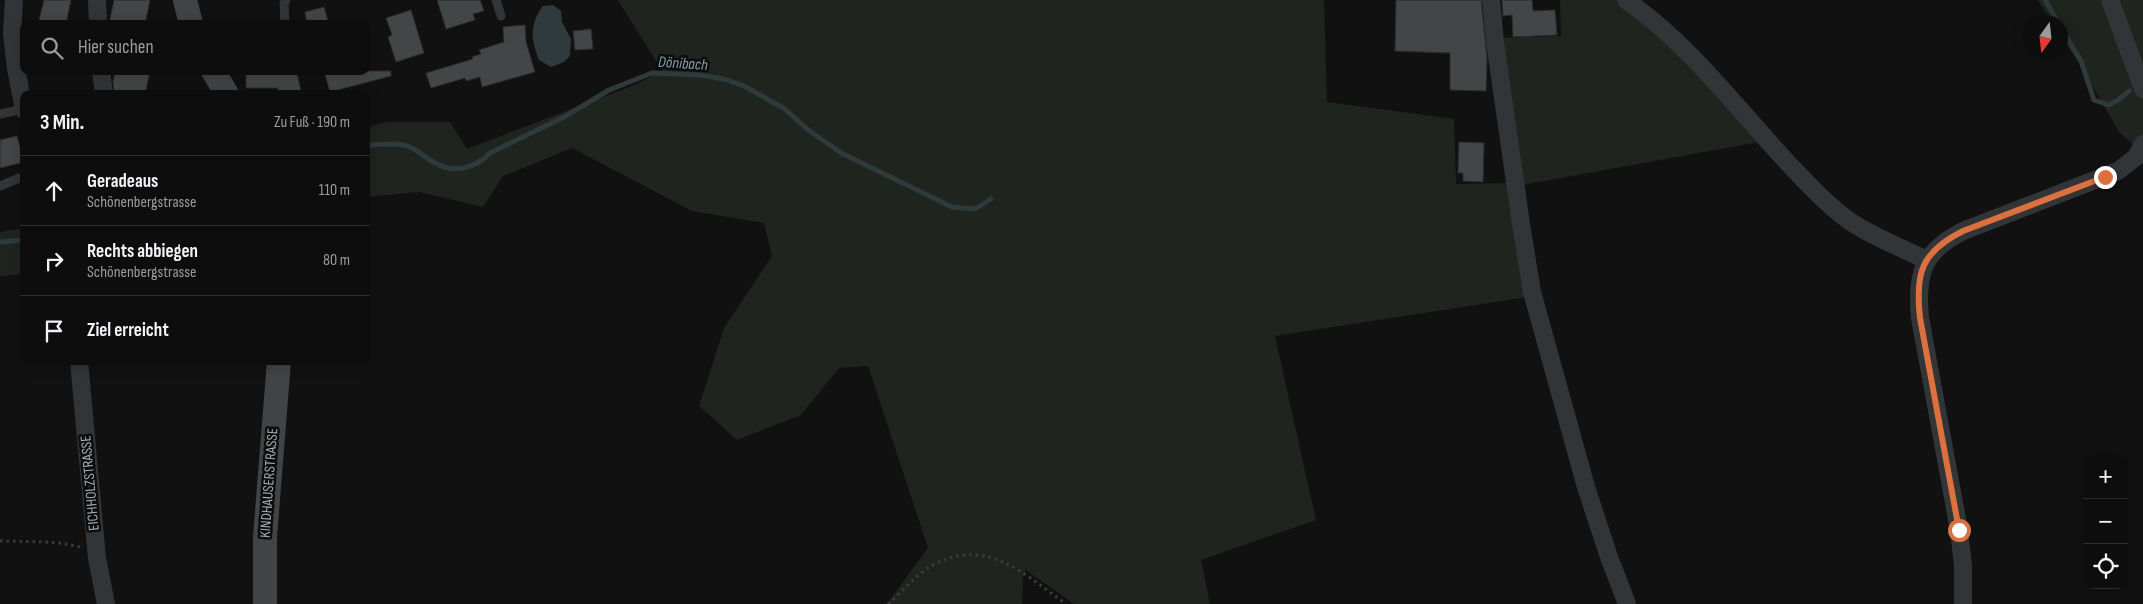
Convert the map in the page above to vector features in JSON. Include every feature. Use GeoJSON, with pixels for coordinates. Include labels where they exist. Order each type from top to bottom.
{"type":"FeatureCollection","features":[{"type":"Feature","properties":{"kind":"street"},"geometry":{"type":"LineString","coordinates":[[14,0],[12,32],[20,90]]}},
{"type":"Feature","properties":{"kind":"street"},"geometry":{"type":"LineString","coordinates":[[97,0],[98,20]]}},
{"type":"Feature","properties":{"kind":"street"},"geometry":{"type":"LineString","coordinates":[[185,0],[190,20]]}},
{"type":"Feature","properties":{"kind":"street"},"geometry":{"type":"LineString","coordinates":[[1491,0],[1495,42],[1532,292],[1586,488],[1627,604]]}},
{"type":"Feature","properties":{"kind":"street"},"geometry":{"type":"LineString","coordinates":[[1626,0],[1674,39],[1709,73],[1773,146],[1833,208],[1862,229],[1926,260]]}},
{"type":"Feature","properties":{"kind":"street"},"geometry":{"type":"LineString","coordinates":[[2110,0],[2143,89]]}},
{"type":"Feature","properties":{"kind":"street"},"geometry":{"type":"LineString","coordinates":[[102,75],[103,90]]}},
{"type":"Feature","properties":{"kind":"street"},"geometry":{"type":"LineString","coordinates":[[215,75],[225,90]]}},
{"type":"Feature","properties":{"kind":"street"},"geometry":{"type":"LineString","coordinates":[[1963,604],[1963,565],[1959,530],[1925,348],[1919,303],[1920,282],[1926,260],[1942,243],[1963,231],[2118,171],[2136,157],[2143,144]]}},
{"type":"Feature","properties":{"kind":"street","name":"EICHHOLZSTRASSE"},"geometry":{"type":"LineString","coordinates":[[79,365],[98,558],[106,604]]}},
{"type":"Feature","properties":{"kind":"street","name":"KINDHAUSERSTRASSE"},"geometry":{"type":"LineString","coordinates":[[265,604],[265,536],[279,365]]}},
{"type":"Feature","properties":{"kind":"lane"},"geometry":{"type":"LineString","coordinates":[[285,20],[284,4],[286,0]]}},
{"type":"Feature","properties":{"kind":"lane"},"geometry":{"type":"LineString","coordinates":[[496,0],[501,16]]}},
{"type":"Feature","properties":{"kind":"lane"},"geometry":{"type":"LineString","coordinates":[[0,114],[20,110]]}},
{"type":"Feature","properties":{"kind":"lane"},"geometry":{"type":"LineString","coordinates":[[0,186],[20,178]]}},
{"type":"Feature","properties":{"kind":"path"},"geometry":{"type":"LineString","coordinates":[[0,541],[63,542],[81,547],[98,558]]}},
{"type":"Feature","properties":{"kind":"path"},"geometry":{"type":"LineString","coordinates":[[888,604],[934,564],[959,556],[972,555],[994,557],[1017,569],[1066,604]]}},
{"type":"Feature","properties":{"kind":"shaded area"},"geometry":{"type":"Polygon","coordinates":[[[618,0],[1324,0],[1327,102],[1454,119],[1456,184],[1509,183],[1489,38],[1561,36],[1560,0],[1631,0],[1776,139],[1522,185],[1540,295],[1275,336],[1316,520],[1201,560],[1210,604],[1074,604],[1026,570],[1023,577],[1022,604],[887,604],[928,548],[868,366],[839,368],[801,415],[737,440],[699,406],[724,328],[772,256],[764,223],[692,211],[572,148],[503,176],[483,207],[419,192],[370,197],[370,126],[387,122],[450,122],[467,149],[632,86],[662,71],[618,0]]]}},
{"type":"Feature","properties":{"kind":"shaded area"},"geometry":{"type":"Polygon","coordinates":[[[2038,0],[2143,0],[2143,153],[2119,132],[2068,46],[2068,15],[2047,15],[2038,0]]]}},
{"type":"Feature","properties":{"kind":"shaded area"},"geometry":{"type":"Polygon","coordinates":[[[553,5],[561,11],[562,22],[571,39],[570,56],[564,62],[551,67],[539,60],[534,46],[533,26],[543,6],[553,5]]]}},
{"type":"Feature","properties":{"kind":"shaded area"},"geometry":{"type":"Polygon","coordinates":[[[20,229],[20,274],[0,276],[0,232],[20,229]]]}},
{"type":"Feature","properties":{"kind":"building"},"geometry":{"type":"Polygon","coordinates":[[[44,0],[71,0],[67,20],[39,20],[44,0]]]}},
{"type":"Feature","properties":{"kind":"building"},"geometry":{"type":"Polygon","coordinates":[[[114,0],[150,0],[146,20],[110,20],[114,0]]]}},
{"type":"Feature","properties":{"kind":"building"},"geometry":{"type":"Polygon","coordinates":[[[437,0],[480,0],[484,11],[473,14],[475,20],[446,29],[437,0]]]}},
{"type":"Feature","properties":{"kind":"building"},"geometry":{"type":"Polygon","coordinates":[[[1396,0],[1481,0],[1487,58],[1486,91],[1450,90],[1450,53],[1395,51],[1396,0]]]}},
{"type":"Feature","properties":{"kind":"building"},"geometry":{"type":"Polygon","coordinates":[[[1502,0],[1532,0],[1533,11],[1555,10],[1557,35],[1513,37],[1512,15],[1503,16],[1502,0]]]}},
{"type":"Feature","properties":{"kind":"building"},"geometry":{"type":"Polygon","coordinates":[[[324,7],[328,20],[306,20],[305,12],[324,7]]]}},
{"type":"Feature","properties":{"kind":"building"},"geometry":{"type":"Polygon","coordinates":[[[411,10],[424,53],[396,62],[388,37],[392,35],[386,18],[411,10]]]}},
{"type":"Feature","properties":{"kind":"building"},"geometry":{"type":"Polygon","coordinates":[[[525,25],[526,42],[535,72],[482,87],[480,77],[466,81],[465,78],[431,88],[426,73],[473,59],[472,57],[481,54],[479,50],[504,42],[503,27],[525,25]]]}},
{"type":"Feature","properties":{"kind":"building"},"geometry":{"type":"Polygon","coordinates":[[[591,29],[593,49],[575,50],[573,31],[591,29]]]}},
{"type":"Feature","properties":{"kind":"building"},"geometry":{"type":"Polygon","coordinates":[[[370,71],[391,71],[391,76],[338,90],[329,90],[325,75],[370,75],[370,71]]]}},
{"type":"Feature","properties":{"kind":"building"},"geometry":{"type":"Polygon","coordinates":[[[114,75],[149,75],[146,90],[114,90],[114,75]]]}},
{"type":"Feature","properties":{"kind":"building"},"geometry":{"type":"Polygon","coordinates":[[[246,75],[297,75],[301,90],[278,90],[278,88],[246,88],[246,75]]]}},
{"type":"Feature","properties":{"kind":"building"},"geometry":{"type":"Polygon","coordinates":[[[17,136],[20,147],[20,163],[0,168],[0,140],[17,136]]]}},
{"type":"Feature","properties":{"kind":"building"},"geometry":{"type":"Polygon","coordinates":[[[1459,142],[1484,143],[1483,182],[1463,181],[1463,173],[1458,173],[1459,142]]]}},
{"type":"Feature","properties":{"kind":"waterway"},"geometry":{"type":"LineString","coordinates":[[2045,0],[2054,15]]}},
{"type":"Feature","properties":{"kind":"waterway"},"geometry":{"type":"LineString","coordinates":[[2068,39],[2081,61],[2094,100],[2109,105],[2129,91]]}},
{"type":"Feature","properties":{"kind":"waterway","name":"Dönibach"},"geometry":{"type":"LineString","coordinates":[[370,145],[407,146],[442,166],[457,169],[464,168],[478,162],[490,153],[566,116],[609,90],[652,73],[700,75],[724,79],[744,86],[785,109],[807,129],[841,153],[952,207],[975,209],[991,199]]}},
{"type":"Feature","properties":{"kind":"waterway","name":"Dönibach"},"geometry":{"type":"LineString","coordinates":[[0,242],[20,240]]}},
{"type":"Feature","properties":{"kind":"route"},"geometry":{"type":"LineString","coordinates":[[1959,530],[1920,318],[1919,293],[1924,264],[1930,254],[1942,243],[1963,231],[2105,177]]}}]}
